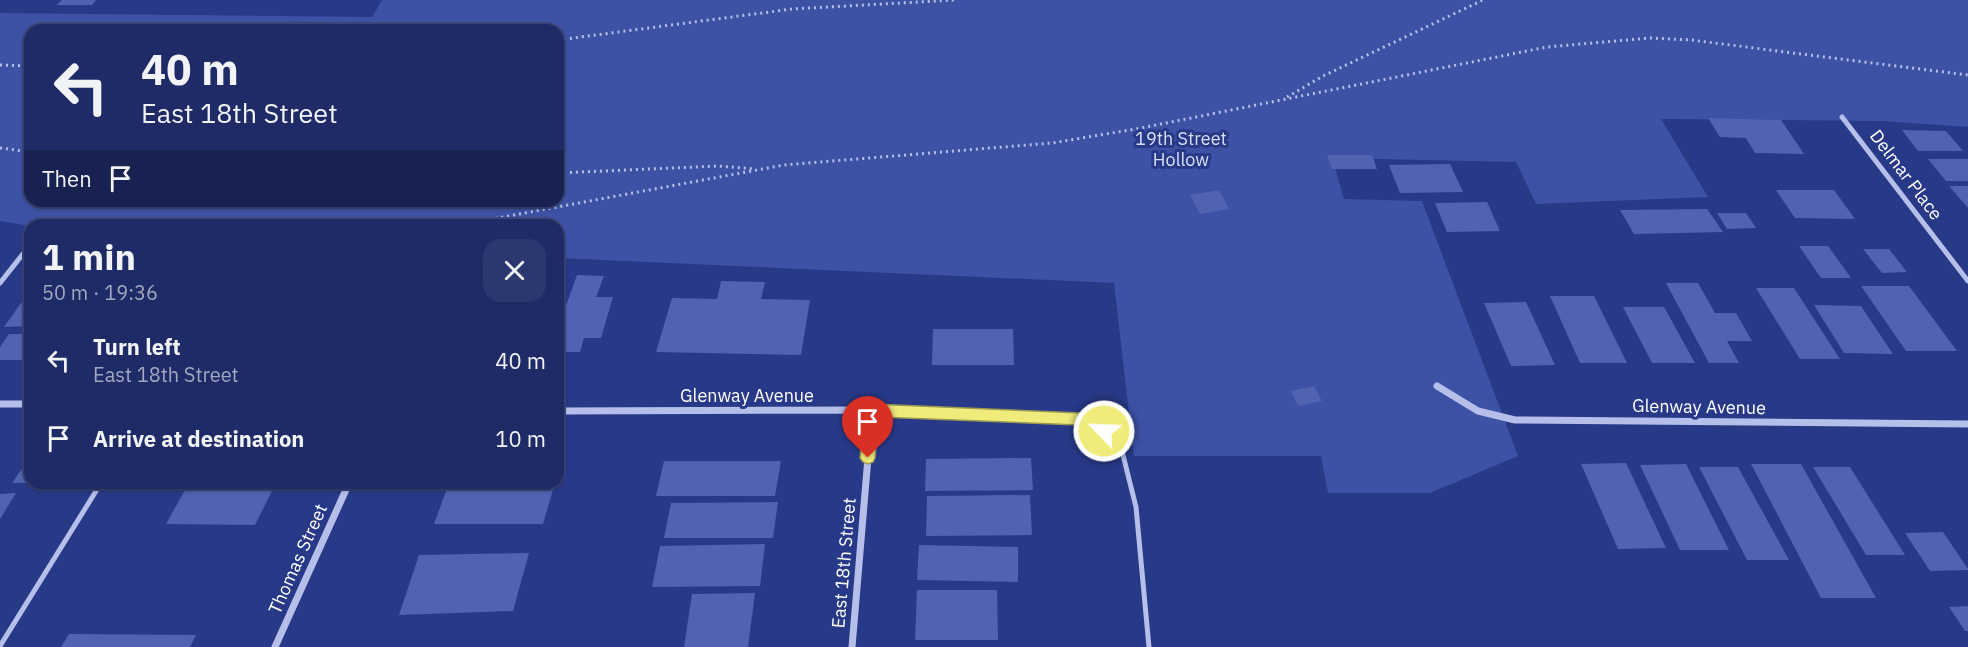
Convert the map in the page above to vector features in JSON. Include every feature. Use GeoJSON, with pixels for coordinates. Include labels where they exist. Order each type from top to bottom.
{"type":"FeatureCollection","features":[{"type":"Feature","properties":{"kind":"street","name":"Delmar Place"},"geometry":{"type":"LineString","coordinates":[[1842,117],[1968,281]]}},
{"type":"Feature","properties":{"kind":"street"},"geometry":{"type":"LineString","coordinates":[[0,283],[24,253]]}},
{"type":"Feature","properties":{"kind":"street","name":"Glenway Avenue"},"geometry":{"type":"LineString","coordinates":[[1437,386],[1478,411],[1515,420],[1968,424]]}},
{"type":"Feature","properties":{"kind":"street"},"geometry":{"type":"LineString","coordinates":[[0,404],[24,404]]}},
{"type":"Feature","properties":{"kind":"street","name":"Glenway Avenue"},"geometry":{"type":"LineString","coordinates":[[564,411],[872,410],[1081,419]]}},
{"type":"Feature","properties":{"kind":"street","name":"East 18th Street"},"geometry":{"type":"LineString","coordinates":[[852,647],[872,410]]}},
{"type":"Feature","properties":{"kind":"street","name":"Thomas Street"},"geometry":{"type":"LineString","coordinates":[[275,647],[346,489]]}},
{"type":"Feature","properties":{"kind":"lane"},"geometry":{"type":"LineString","coordinates":[[1081,419],[1104,431],[1122,451],[1136,507],[1149,647]]}},
{"type":"Feature","properties":{"kind":"lane"},"geometry":{"type":"LineString","coordinates":[[0,646],[96,489]]}},
{"type":"Feature","properties":{"kind":"path"},"geometry":{"type":"LineString","coordinates":[[564,39],[792,9],[955,0]]}},
{"type":"Feature","properties":{"kind":"path"},"geometry":{"type":"LineString","coordinates":[[1283,99],[1323,76],[1483,0]]}},
{"type":"Feature","properties":{"kind":"path"},"geometry":{"type":"LineString","coordinates":[[564,206],[761,169],[844,159],[1052,143],[1136,129],[1547,47],[1650,38],[1691,40],[1968,75]]}},
{"type":"Feature","properties":{"kind":"path"},"geometry":{"type":"LineString","coordinates":[[0,65],[24,66]]}},
{"type":"Feature","properties":{"kind":"path"},"geometry":{"type":"LineString","coordinates":[[0,148],[24,151]]}},
{"type":"Feature","properties":{"kind":"path"},"geometry":{"type":"LineString","coordinates":[[564,173],[718,166],[761,169]]}},
{"type":"Feature","properties":{"kind":"path"},"geometry":{"type":"LineString","coordinates":[[492,219],[557,207]]}},
{"type":"Feature","properties":{"kind":"green space","name":"19th Street Hollow"},"geometry":{"type":"Polygon","coordinates":[[[382,0],[1968,0],[1968,127],[1881,121],[1661,119],[1708,197],[1536,204],[1516,162],[1332,158],[1344,199],[1422,201],[1518,456],[1430,493],[1328,493],[1321,456],[1134,456],[1114,283],[564,258],[564,219],[24,219],[24,225],[0,221],[0,13],[372,17],[382,0]]]}},
{"type":"Feature","properties":{"kind":"building"},"geometry":{"type":"Polygon","coordinates":[[[62,0],[96,0],[92,5],[57,5],[62,0]]]}},
{"type":"Feature","properties":{"kind":"building"},"geometry":{"type":"Polygon","coordinates":[[[1708,118],[1781,120],[1804,154],[1755,153],[1746,138],[1720,137],[1708,118]]]}},
{"type":"Feature","properties":{"kind":"building"},"geometry":{"type":"Polygon","coordinates":[[[1902,130],[1946,131],[1963,151],[1918,151],[1902,130]]]}},
{"type":"Feature","properties":{"kind":"building"},"geometry":{"type":"Polygon","coordinates":[[[1327,155],[1372,155],[1377,169],[1332,169],[1327,155]]]}},
{"type":"Feature","properties":{"kind":"building"},"geometry":{"type":"Polygon","coordinates":[[[1928,159],[1968,159],[1968,181],[1946,181],[1928,159]]]}},
{"type":"Feature","properties":{"kind":"building"},"geometry":{"type":"Polygon","coordinates":[[[1450,164],[1463,192],[1400,193],[1389,165],[1450,164]]]}},
{"type":"Feature","properties":{"kind":"building"},"geometry":{"type":"Polygon","coordinates":[[[1949,186],[1968,186],[1968,208],[1949,186]]]}},
{"type":"Feature","properties":{"kind":"building"},"geometry":{"type":"Polygon","coordinates":[[[1219,190],[1229,209],[1200,214],[1190,195],[1219,190]]]}},
{"type":"Feature","properties":{"kind":"building"},"geometry":{"type":"Polygon","coordinates":[[[1776,190],[1834,190],[1855,219],[1795,218],[1776,190]]]}},
{"type":"Feature","properties":{"kind":"building"},"geometry":{"type":"Polygon","coordinates":[[[1487,202],[1500,231],[1447,232],[1435,203],[1487,202]]]}},
{"type":"Feature","properties":{"kind":"building"},"geometry":{"type":"Polygon","coordinates":[[[1707,209],[1723,232],[1634,234],[1620,210],[1707,209]]]}},
{"type":"Feature","properties":{"kind":"building"},"geometry":{"type":"Polygon","coordinates":[[[1717,213],[1746,213],[1756,228],[1727,229],[1717,213]]]}},
{"type":"Feature","properties":{"kind":"building"},"geometry":{"type":"Polygon","coordinates":[[[1799,246],[1828,246],[1851,278],[1821,278],[1799,246]]]}},
{"type":"Feature","properties":{"kind":"building"},"geometry":{"type":"Polygon","coordinates":[[[1863,249],[1889,249],[1907,272],[1882,273],[1863,249]]]}},
{"type":"Feature","properties":{"kind":"building"},"geometry":{"type":"Polygon","coordinates":[[[577,275],[604,276],[596,297],[613,297],[601,338],[584,338],[580,352],[564,352],[564,311],[577,275]]]}},
{"type":"Feature","properties":{"kind":"building"},"geometry":{"type":"Polygon","coordinates":[[[721,281],[765,282],[761,299],[810,300],[801,355],[656,352],[672,298],[717,299],[721,281]]]}},
{"type":"Feature","properties":{"kind":"building"},"geometry":{"type":"Polygon","coordinates":[[[1666,283],[1698,283],[1715,313],[1736,313],[1752,341],[1727,341],[1739,363],[1709,363],[1666,283]]]}},
{"type":"Feature","properties":{"kind":"building"},"geometry":{"type":"Polygon","coordinates":[[[1861,286],[1909,286],[1957,351],[1906,351],[1861,286]]]}},
{"type":"Feature","properties":{"kind":"building"},"geometry":{"type":"Polygon","coordinates":[[[1756,288],[1794,288],[1840,359],[1800,359],[1756,288]]]}},
{"type":"Feature","properties":{"kind":"building"},"geometry":{"type":"Polygon","coordinates":[[[1550,296],[1594,296],[1627,363],[1580,363],[1550,296]]]}},
{"type":"Feature","properties":{"kind":"building"},"geometry":{"type":"Polygon","coordinates":[[[1526,302],[1555,365],[1511,366],[1484,303],[1526,302]]]}},
{"type":"Feature","properties":{"kind":"building"},"geometry":{"type":"Polygon","coordinates":[[[21,303],[24,303],[24,326],[4,327],[21,303]]]}},
{"type":"Feature","properties":{"kind":"building"},"geometry":{"type":"Polygon","coordinates":[[[1814,305],[1861,306],[1893,354],[1844,353],[1814,305]]]}},
{"type":"Feature","properties":{"kind":"building"},"geometry":{"type":"Polygon","coordinates":[[[1623,307],[1664,307],[1695,363],[1652,363],[1623,307]]]}},
{"type":"Feature","properties":{"kind":"building"},"geometry":{"type":"Polygon","coordinates":[[[933,329],[1013,329],[1014,365],[932,365],[933,329]]]}},
{"type":"Feature","properties":{"kind":"building"},"geometry":{"type":"Polygon","coordinates":[[[9,334],[24,334],[24,360],[0,360],[0,347],[9,334]]]}},
{"type":"Feature","properties":{"kind":"building"},"geometry":{"type":"Polygon","coordinates":[[[1314,386],[1322,401],[1298,406],[1291,391],[1314,386]]]}},
{"type":"Feature","properties":{"kind":"building"},"geometry":{"type":"Polygon","coordinates":[[[1031,458],[1033,490],[925,491],[926,459],[1031,458]]]}},
{"type":"Feature","properties":{"kind":"building"},"geometry":{"type":"Polygon","coordinates":[[[664,461],[781,461],[775,496],[656,496],[664,461]]]}},
{"type":"Feature","properties":{"kind":"building"},"geometry":{"type":"Polygon","coordinates":[[[1626,463],[1666,548],[1618,549],[1581,464],[1626,463]]]}},
{"type":"Feature","properties":{"kind":"building"},"geometry":{"type":"Polygon","coordinates":[[[1686,464],[1729,550],[1680,550],[1640,465],[1686,464]]]}},
{"type":"Feature","properties":{"kind":"building"},"geometry":{"type":"Polygon","coordinates":[[[1751,464],[1801,464],[1876,598],[1821,598],[1751,464]]]}},
{"type":"Feature","properties":{"kind":"building"},"geometry":{"type":"Polygon","coordinates":[[[24,466],[24,483],[12,483],[24,466]]]}},
{"type":"Feature","properties":{"kind":"building"},"geometry":{"type":"Polygon","coordinates":[[[1699,467],[1738,467],[1789,560],[1747,560],[1699,467]]]}},
{"type":"Feature","properties":{"kind":"building"},"geometry":{"type":"Polygon","coordinates":[[[1813,467],[1850,467],[1905,555],[1866,555],[1813,467]]]}},
{"type":"Feature","properties":{"kind":"building"},"geometry":{"type":"Polygon","coordinates":[[[186,489],[273,489],[255,525],[166,524],[186,489]]]}},
{"type":"Feature","properties":{"kind":"building"},"geometry":{"type":"Polygon","coordinates":[[[447,489],[553,489],[543,524],[434,524],[447,489]]]}},
{"type":"Feature","properties":{"kind":"building"},"geometry":{"type":"Polygon","coordinates":[[[16,493],[0,519],[0,494],[16,493]]]}},
{"type":"Feature","properties":{"kind":"building"},"geometry":{"type":"Polygon","coordinates":[[[1030,495],[1032,535],[926,536],[927,496],[1030,495]]]}},
{"type":"Feature","properties":{"kind":"building"},"geometry":{"type":"Polygon","coordinates":[[[778,502],[773,538],[664,538],[671,503],[778,502]]]}},
{"type":"Feature","properties":{"kind":"building"},"geometry":{"type":"Polygon","coordinates":[[[1943,532],[1968,570],[1930,571],[1905,533],[1943,532]]]}},
{"type":"Feature","properties":{"kind":"building"},"geometry":{"type":"Polygon","coordinates":[[[765,544],[760,586],[652,587],[660,546],[765,544]]]}},
{"type":"Feature","properties":{"kind":"building"},"geometry":{"type":"Polygon","coordinates":[[[919,545],[1018,547],[1018,582],[917,580],[919,545]]]}},
{"type":"Feature","properties":{"kind":"building"},"geometry":{"type":"Polygon","coordinates":[[[529,553],[513,611],[399,615],[419,555],[529,553]]]}},
{"type":"Feature","properties":{"kind":"building"},"geometry":{"type":"Polygon","coordinates":[[[917,590],[997,590],[998,640],[915,640],[917,590]]]}},
{"type":"Feature","properties":{"kind":"building"},"geometry":{"type":"Polygon","coordinates":[[[755,593],[748,647],[684,647],[692,594],[755,593]]]}},
{"type":"Feature","properties":{"kind":"building"},"geometry":{"type":"Polygon","coordinates":[[[1968,606],[1968,631],[1965,631],[1949,607],[1968,606]]]}},
{"type":"Feature","properties":{"kind":"building"},"geometry":{"type":"Polygon","coordinates":[[[69,634],[196,635],[190,647],[61,647],[69,634]]]}},
{"type":"Feature","properties":{"kind":"route"},"geometry":{"type":"LineString","coordinates":[[868,458],[872,410],[1081,419],[1104,431]]}}]}
